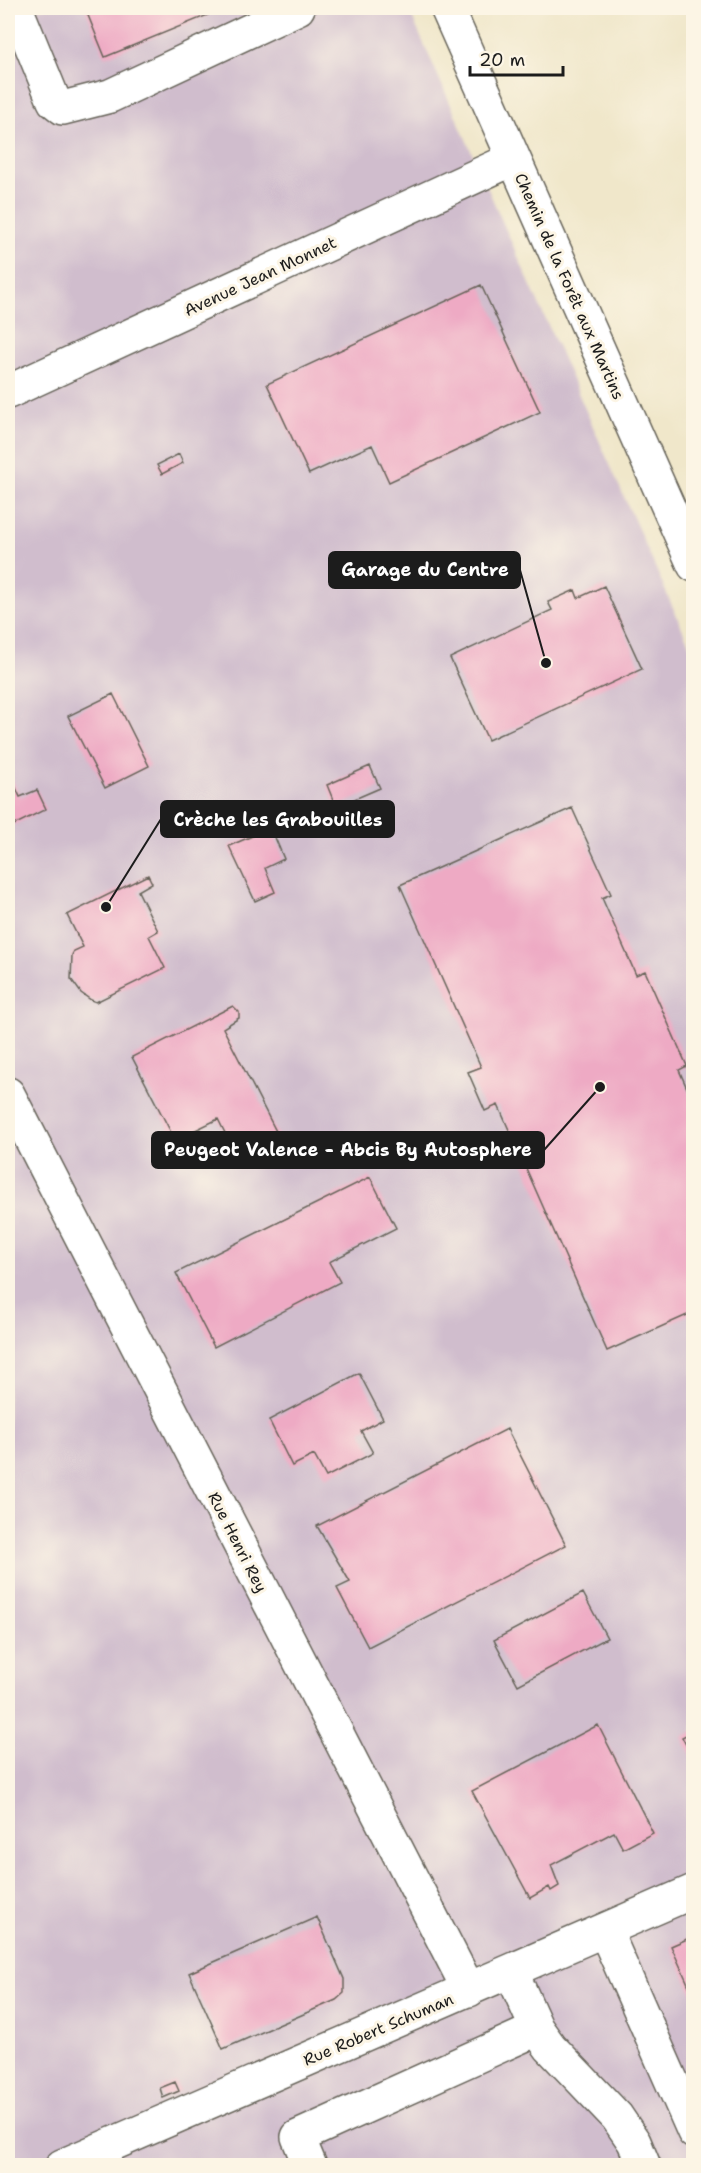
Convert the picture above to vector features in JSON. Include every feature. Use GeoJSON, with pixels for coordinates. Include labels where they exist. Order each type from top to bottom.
{"type":"FeatureCollection","features":[{"type":"Feature","properties":{"kind":"street"},"geometry":{"type":"LineString","coordinates":[[16,8],[54,101],[63,108],[110,96],[298,8]]}},
{"type":"Feature","properties":{"kind":"street","name":"Chemin de la Forêt aux Martins"},"geometry":{"type":"LineString","coordinates":[[447,8],[693,565]]}},
{"type":"Feature","properties":{"kind":"street","name":"Avenue Jean Monnet"},"geometry":{"type":"LineString","coordinates":[[8,393],[513,159]]}},
{"type":"Feature","properties":{"kind":"street","name":"Rue Henri Rey"},"geometry":{"type":"LineString","coordinates":[[8,1094],[469,1990]]}},
{"type":"Feature","properties":{"kind":"street","name":"Rue Robert Schuman"},"geometry":{"type":"LineString","coordinates":[[62,2166],[693,1891]]}},
{"type":"Feature","properties":{"kind":"street"},"geometry":{"type":"LineString","coordinates":[[605,1930],[693,2132]]}},
{"type":"Feature","properties":{"kind":"street"},"geometry":{"type":"LineString","coordinates":[[511,1971],[543,2038],[617,2116],[634,2142],[644,2166]]}},
{"type":"Feature","properties":{"kind":"street"},"geometry":{"type":"LineString","coordinates":[[304,2151],[543,2038]]}},
{"type":"Feature","properties":{"kind":"shaded area"},"geometry":{"type":"Polygon","coordinates":[[[8,8],[408,8],[693,653],[693,2165],[8,2166],[8,8]]]}},
{"type":"Feature","properties":{"kind":"building"},"geometry":{"type":"Polygon","coordinates":[[[85,8],[204,8],[208,15],[105,57],[85,8]]]}},
{"type":"Feature","properties":{"kind":"building"},"geometry":{"type":"Polygon","coordinates":[[[481,285],[540,412],[389,482],[372,445],[309,474],[267,384],[481,285]]]}},
{"type":"Feature","properties":{"kind":"building"},"geometry":{"type":"Polygon","coordinates":[[[179,454],[183,463],[162,474],[157,465],[179,454]]]}},
{"type":"Feature","properties":{"kind":"building"},"geometry":{"type":"Polygon","coordinates":[[[604,586],[642,669],[488,740],[450,658],[552,610],[548,602],[575,590],[578,598],[604,586]]]}},
{"type":"Feature","properties":{"kind":"building"},"geometry":{"type":"Polygon","coordinates":[[[113,694],[149,766],[105,788],[68,716],[113,694]]]}},
{"type":"Feature","properties":{"kind":"building"},"geometry":{"type":"Polygon","coordinates":[[[370,766],[380,788],[336,807],[327,785],[370,766]]]}},
{"type":"Feature","properties":{"kind":"building"},"geometry":{"type":"Polygon","coordinates":[[[8,770],[20,797],[37,790],[46,809],[14,825],[8,813],[8,770]]]}},
{"type":"Feature","properties":{"kind":"building"},"geometry":{"type":"Polygon","coordinates":[[[572,808],[611,894],[602,898],[636,975],[645,971],[687,1066],[679,1070],[694,1104],[694,1312],[607,1351],[498,1105],[485,1111],[468,1072],[481,1067],[400,885],[572,808]]]}},
{"type":"Feature","properties":{"kind":"building"},"geometry":{"type":"Polygon","coordinates":[[[271,828],[284,859],[265,868],[275,892],[255,901],[229,846],[271,828]]]}},
{"type":"Feature","properties":{"kind":"building"},"geometry":{"type":"Polygon","coordinates":[[[148,875],[152,883],[138,891],[158,931],[149,936],[165,968],[96,1002],[91,1000],[81,993],[71,979],[72,955],[74,951],[83,947],[67,915],[148,875]]]}},
{"type":"Feature","properties":{"kind":"building"},"geometry":{"type":"Polygon","coordinates":[[[233,1006],[239,1012],[239,1018],[223,1028],[284,1147],[260,1160],[254,1150],[238,1159],[218,1119],[175,1140],[132,1057],[233,1006]]]}},
{"type":"Feature","properties":{"kind":"building"},"geometry":{"type":"Polygon","coordinates":[[[370,1177],[396,1228],[329,1262],[340,1282],[214,1347],[176,1273],[370,1177]]]}},
{"type":"Feature","properties":{"kind":"building"},"geometry":{"type":"Polygon","coordinates":[[[359,1373],[383,1419],[361,1431],[373,1453],[326,1477],[314,1455],[292,1466],[269,1420],[359,1373]]]}},
{"type":"Feature","properties":{"kind":"building"},"geometry":{"type":"Polygon","coordinates":[[[507,1429],[566,1545],[368,1647],[337,1588],[350,1582],[317,1526],[507,1429]]]}},
{"type":"Feature","properties":{"kind":"building"},"geometry":{"type":"Polygon","coordinates":[[[583,1593],[607,1638],[518,1685],[494,1640],[583,1593]]]}},
{"type":"Feature","properties":{"kind":"building"},"geometry":{"type":"Polygon","coordinates":[[[598,1725],[653,1833],[623,1849],[614,1832],[551,1865],[559,1886],[551,1891],[549,1887],[530,1898],[472,1791],[598,1725]]]}},
{"type":"Feature","properties":{"kind":"building"},"geometry":{"type":"Polygon","coordinates":[[[694,1731],[694,1760],[682,1737],[694,1731]]]}},
{"type":"Feature","properties":{"kind":"building"},"geometry":{"type":"Polygon","coordinates":[[[317,1917],[344,1979],[344,1993],[336,2000],[223,2049],[189,1973],[317,1917]]]}},
{"type":"Feature","properties":{"kind":"building"},"geometry":{"type":"Polygon","coordinates":[[[694,1936],[694,1997],[671,1946],[694,1936]]]}},
{"type":"Feature","properties":{"kind":"building"},"geometry":{"type":"Polygon","coordinates":[[[175,2082],[179,2091],[163,2098],[160,2088],[175,2082]]]}},
{"type":"Feature","properties":{"kind":"place","name":"Garage du Centre"},"geometry":{"type":"Point","coordinates":[546,663]}},
{"type":"Feature","properties":{"kind":"place","name":"Crèche les Grabouilles"},"geometry":{"type":"Point","coordinates":[106,907]}},
{"type":"Feature","properties":{"kind":"place","name":"Peugeot Valence - Abcis By Autosphere"},"geometry":{"type":"Point","coordinates":[600,1087]}}]}
